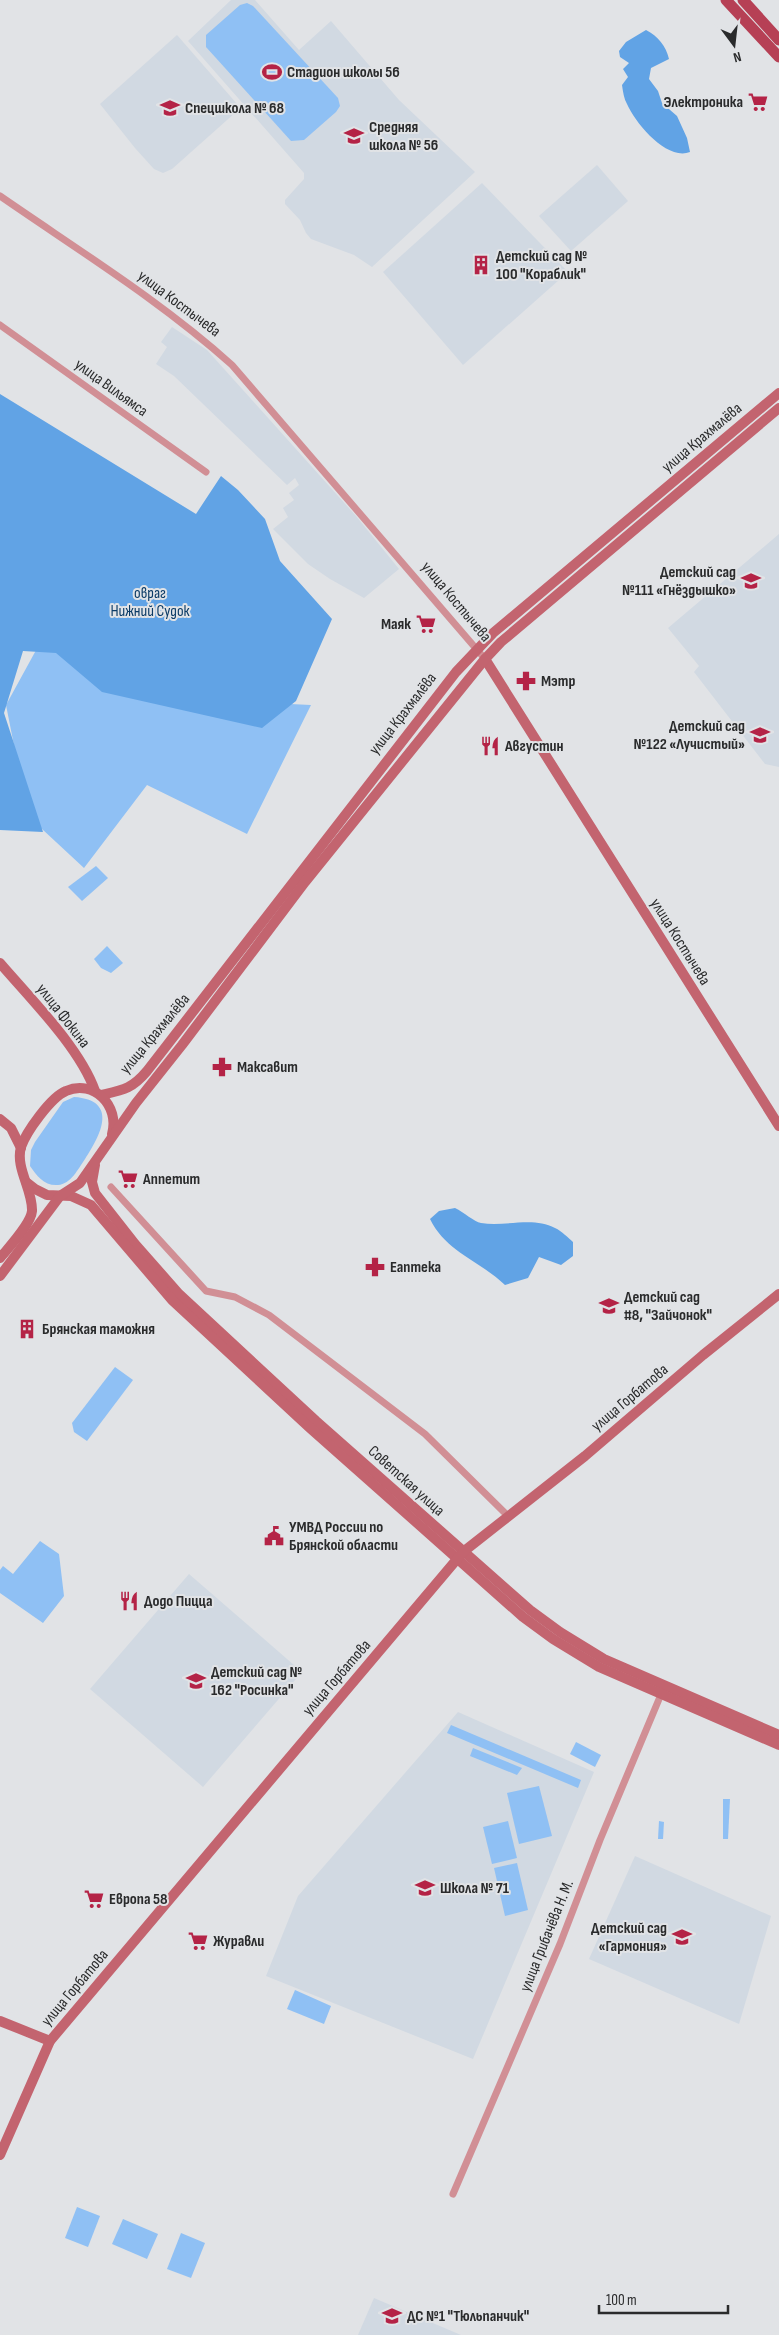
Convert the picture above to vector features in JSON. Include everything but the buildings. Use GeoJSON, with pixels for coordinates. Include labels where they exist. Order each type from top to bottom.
{"type":"FeatureCollection","features":[{"type":"Feature","properties":{"kind":"main road"},"geometry":{"type":"LineString","coordinates":[[726,0],[779,57]]}},
{"type":"Feature","properties":{"kind":"main road"},"geometry":{"type":"LineString","coordinates":[[743,0],[779,40]]}},
{"type":"Feature","properties":{"kind":"main road","name":"улица Крахмалёва"},"geometry":{"type":"LineString","coordinates":[[98,1093],[128,1089],[136,1084],[397,745],[456,672],[493,633],[779,394]]}},
{"type":"Feature","properties":{"kind":"main road","name":"улица Крахмалёва"},"geometry":{"type":"LineString","coordinates":[[111,1137],[305,882],[485,659],[508,636],[779,408]]}},
{"type":"Feature","properties":{"kind":"main road","name":"улица Костычева"},"geometry":{"type":"LineString","coordinates":[[485,659],[779,1126]]}},
{"type":"Feature","properties":{"kind":"main road","name":"улица Фокина"},"geometry":{"type":"LineString","coordinates":[[0,964],[61,1036],[84,1067],[98,1093]]}},
{"type":"Feature","properties":{"kind":"main road"},"geometry":{"type":"LineString","coordinates":[[0,1276],[60,1196],[80,1183],[96,1161],[111,1137],[114,1128],[113,1113],[108,1102],[98,1093],[78,1088],[60,1094],[33,1127],[21,1148]]}},
{"type":"Feature","properties":{"kind":"main road"},"geometry":{"type":"LineString","coordinates":[[0,1119],[11,1128],[21,1148],[21,1158],[32,1212],[26,1226],[0,1258]]}},
{"type":"Feature","properties":{"kind":"main road","name":"Советская улица"},"geometry":{"type":"LineString","coordinates":[[96,1161],[92,1182],[95,1193],[161,1275],[251,1362],[460,1556]]}},
{"type":"Feature","properties":{"kind":"main road"},"geometry":{"type":"LineString","coordinates":[[26,1182],[47,1195],[60,1196]]}},
{"type":"Feature","properties":{"kind":"main road","name":"Советская улица"},"geometry":{"type":"LineString","coordinates":[[60,1196],[80,1198],[91,1205],[154,1281],[179,1307],[266,1388],[460,1556],[530,1610],[560,1632],[662,1691],[779,1745]]}},
{"type":"Feature","properties":{"kind":"main road","name":"улица Горбатова"},"geometry":{"type":"LineString","coordinates":[[0,2154],[50,2041],[460,1556],[585,1456],[703,1355],[779,1294]]}},
{"type":"Feature","properties":{"kind":"main road","name":"Советская улица"},"geometry":{"type":"LineString","coordinates":[[662,1691],[779,1735]]}},
{"type":"Feature","properties":{"kind":"main road"},"geometry":{"type":"LineString","coordinates":[[0,2020],[50,2041]]}},
{"type":"Feature","properties":{"kind":"street","name":"улица Костычева"},"geometry":{"type":"LineString","coordinates":[[0,196],[158,305],[208,343],[232,365],[485,659]]}},
{"type":"Feature","properties":{"kind":"street","name":"улица Вильямса"},"geometry":{"type":"LineString","coordinates":[[0,325],[206,472]]}},
{"type":"Feature","properties":{"kind":"street"},"geometry":{"type":"LineString","coordinates":[[111,1187],[206,1291],[235,1297],[269,1315],[425,1434],[508,1516]]}},
{"type":"Feature","properties":{"kind":"street","name":"улица Грибачёва Н. М."},"geometry":{"type":"LineString","coordinates":[[453,2194],[560,1944],[600,1840],[662,1691]]}},
{"type":"Feature","properties":{"kind":"shaded area","name":"Средняя школа № 56"},"geometry":{"type":"Polygon","coordinates":[[[231,0],[255,0],[299,50],[331,21],[399,100],[475,172],[372,267],[354,255],[311,239],[306,233],[300,220],[285,204],[285,200],[304,179],[304,173],[188,41],[231,0]]]}},
{"type":"Feature","properties":{"kind":"shaded area","name":"Стадион школы 56"},"geometry":{"type":"Polygon","coordinates":[[[247,3],[253,6],[338,98],[340,106],[336,112],[304,140],[291,141],[206,47],[206,35],[240,5],[247,3]]]}},
{"type":"Feature","properties":{"kind":"shaded area","name":"Спецшкола № 68"},"geometry":{"type":"Polygon","coordinates":[[[177,35],[237,104],[236,112],[172,169],[163,173],[154,169],[100,104],[177,35]]]}},
{"type":"Feature","properties":{"kind":"shaded area"},"geometry":{"type":"Polygon","coordinates":[[[597,165],[628,201],[571,251],[539,216],[597,165]]]}},
{"type":"Feature","properties":{"kind":"shaded area"},"geometry":{"type":"Polygon","coordinates":[[[482,183],[568,272],[463,365],[383,272],[482,183]]]}},
{"type":"Feature","properties":{"kind":"shaded area"},"geometry":{"type":"Polygon","coordinates":[[[172,327],[207,350],[356,516],[399,569],[364,598],[308,564],[273,529],[288,517],[283,508],[294,500],[289,493],[299,485],[295,478],[287,485],[174,376],[156,364],[167,347],[161,342],[172,327]]]}},
{"type":"Feature","properties":{"kind":"shaded area","name":"Детский сад №111 «Гнёздышко»"},"geometry":{"type":"Polygon","coordinates":[[[779,534],[779,767],[765,764],[694,672],[699,666],[668,628],[779,534]]]}},
{"type":"Feature","properties":{"kind":"shaded area"},"geometry":{"type":"Polygon","coordinates":[[[52,621],[207,700],[311,705],[247,834],[147,785],[84,868],[28,816],[6,705],[52,621]]]}},
{"type":"Feature","properties":{"kind":"shaded area"},"geometry":{"type":"Polygon","coordinates":[[[96,866],[108,878],[82,901],[68,887],[96,866]]]}},
{"type":"Feature","properties":{"kind":"shaded area"},"geometry":{"type":"Polygon","coordinates":[[[107,946],[123,963],[111,973],[101,968],[94,959],[107,946]]]}},
{"type":"Feature","properties":{"kind":"shaded area"},"geometry":{"type":"Polygon","coordinates":[[[74,1097],[88,1100],[97,1105],[101,1112],[102,1120],[100,1130],[91,1150],[70,1179],[63,1184],[49,1184],[38,1177],[30,1166],[31,1150],[63,1102],[74,1097]]]}},
{"type":"Feature","properties":{"kind":"shaded area"},"geometry":{"type":"Polygon","coordinates":[[[115,1367],[133,1380],[87,1441],[74,1432],[72,1423],[115,1367]]]}},
{"type":"Feature","properties":{"kind":"shaded area"},"geometry":{"type":"Polygon","coordinates":[[[40,1541],[59,1554],[64,1596],[43,1623],[0,1593],[0,1570],[3,1566],[13,1574],[40,1541]]]}},
{"type":"Feature","properties":{"kind":"shaded area","name":"Детский сад № 162 \"Росинка\""},"geometry":{"type":"Polygon","coordinates":[[[189,1574],[302,1672],[203,1787],[90,1689],[189,1574]]]}},
{"type":"Feature","properties":{"kind":"shaded area","name":"Школа № 71"},"geometry":{"type":"Polygon","coordinates":[[[458,1712],[594,1772],[473,2059],[266,1976],[298,1896],[458,1712]]]}},
{"type":"Feature","properties":{"kind":"shaded area"},"geometry":{"type":"Polygon","coordinates":[[[451,1725],[581,1780],[578,1788],[447,1733],[451,1725]]]}},
{"type":"Feature","properties":{"kind":"shaded area"},"geometry":{"type":"Polygon","coordinates":[[[576,1742],[601,1755],[595,1767],[570,1754],[576,1742]]]}},
{"type":"Feature","properties":{"kind":"shaded area"},"geometry":{"type":"Polygon","coordinates":[[[473,1748],[522,1768],[517,1775],[470,1756],[473,1748]]]}},
{"type":"Feature","properties":{"kind":"shaded area"},"geometry":{"type":"Polygon","coordinates":[[[539,1786],[552,1836],[519,1844],[507,1793],[539,1786]]]}},
{"type":"Feature","properties":{"kind":"shaded area"},"geometry":{"type":"Polygon","coordinates":[[[723,1799],[730,1799],[728,1839],[723,1839],[723,1799]]]}},
{"type":"Feature","properties":{"kind":"shaded area"},"geometry":{"type":"Polygon","coordinates":[[[508,1821],[517,1858],[492,1864],[483,1827],[508,1821]]]}},
{"type":"Feature","properties":{"kind":"shaded area"},"geometry":{"type":"Polygon","coordinates":[[[659,1821],[664,1822],[663,1839],[658,1839],[659,1821]]]}},
{"type":"Feature","properties":{"kind":"shaded area","name":"Детский сад «Гармония»"},"geometry":{"type":"Polygon","coordinates":[[[635,1856],[771,1916],[739,2024],[589,1959],[635,1856]]]}},
{"type":"Feature","properties":{"kind":"shaded area"},"geometry":{"type":"Polygon","coordinates":[[[517,1863],[528,1910],[505,1916],[494,1868],[517,1863]]]}},
{"type":"Feature","properties":{"kind":"shaded area"},"geometry":{"type":"Polygon","coordinates":[[[295,1990],[331,2006],[324,2024],[287,2009],[295,1990]]]}},
{"type":"Feature","properties":{"kind":"shaded area"},"geometry":{"type":"Polygon","coordinates":[[[77,2207],[100,2216],[88,2247],[65,2238],[77,2207]]]}},
{"type":"Feature","properties":{"kind":"shaded area"},"geometry":{"type":"Polygon","coordinates":[[[123,2219],[158,2234],[147,2259],[112,2244],[123,2219]]]}},
{"type":"Feature","properties":{"kind":"shaded area"},"geometry":{"type":"Polygon","coordinates":[[[181,2233],[205,2243],[191,2278],[167,2269],[181,2233]]]}},
{"type":"Feature","properties":{"kind":"shaded area","name":"ДС №1 \"Тюльпанчик\""},"geometry":{"type":"Polygon","coordinates":[[[374,2298],[461,2335],[358,2335],[374,2298]]]}},
{"type":"Feature","properties":{"kind":"green space"},"geometry":{"type":"Polygon","coordinates":[[[646,30],[661,42],[669,59],[651,68],[649,79],[658,91],[662,103],[677,116],[687,138],[690,152],[672,151],[653,139],[637,121],[625,100],[622,85],[628,77],[623,69],[629,63],[620,57],[619,51],[626,42],[646,30]]]}},
{"type":"Feature","properties":{"kind":"green space","name":"овраг Нижний Судок"},"geometry":{"type":"Polygon","coordinates":[[[0,394],[196,514],[221,476],[238,490],[265,519],[280,561],[332,619],[296,701],[262,728],[102,692],[56,653],[23,651],[4,713],[43,832],[0,830],[0,394]]]}},
{"type":"Feature","properties":{"kind":"green space"},"geometry":{"type":"Polygon","coordinates":[[[455,1208],[481,1223],[529,1222],[555,1228],[573,1242],[573,1256],[561,1265],[539,1257],[528,1278],[505,1285],[454,1248],[445,1240],[430,1219],[439,1211],[455,1208]]]}},
{"type":"Feature","properties":{"kind":"place","name":"Стадион школы 56"},"geometry":{"type":"Point","coordinates":[272,72]}},
{"type":"Feature","properties":{"kind":"place","name":"Электроника"},"geometry":{"type":"Point","coordinates":[758,102]}},
{"type":"Feature","properties":{"kind":"place","name":"Спецшкола № 68"},"geometry":{"type":"Point","coordinates":[170,108]}},
{"type":"Feature","properties":{"kind":"place","name":"Средняя школа № 56"},"geometry":{"type":"Point","coordinates":[354,136]}},
{"type":"Feature","properties":{"kind":"place","name":"Детский сад № 100 \"Кораблик\""},"geometry":{"type":"Point","coordinates":[481,265]}},
{"type":"Feature","properties":{"kind":"place","name":"Детский сад №111 «Гнёздышко»"},"geometry":{"type":"Point","coordinates":[751,581]}},
{"type":"Feature","properties":{"kind":"place","name":"Маяк"},"geometry":{"type":"Point","coordinates":[426,624]}},
{"type":"Feature","properties":{"kind":"place","name":"Мэтр"},"geometry":{"type":"Point","coordinates":[526,681]}},
{"type":"Feature","properties":{"kind":"place","name":"Детский сад №122 «Лучистый»"},"geometry":{"type":"Point","coordinates":[760,735]}},
{"type":"Feature","properties":{"kind":"place","name":"Августин"},"geometry":{"type":"Point","coordinates":[490,746]}},
{"type":"Feature","properties":{"kind":"place","name":"Максавит"},"geometry":{"type":"Point","coordinates":[222,1067]}},
{"type":"Feature","properties":{"kind":"place","name":"Аппетит"},"geometry":{"type":"Point","coordinates":[128,1179]}},
{"type":"Feature","properties":{"kind":"place","name":"Еаптека"},"geometry":{"type":"Point","coordinates":[375,1267]}},
{"type":"Feature","properties":{"kind":"place","name":"Детский сад #8, \"Зайчонок\""},"geometry":{"type":"Point","coordinates":[609,1306]}},
{"type":"Feature","properties":{"kind":"place","name":"Брянская таможня"},"geometry":{"type":"Point","coordinates":[27,1329]}},
{"type":"Feature","properties":{"kind":"place","name":"УМВД России по Брянской области"},"geometry":{"type":"Point","coordinates":[274,1536]}},
{"type":"Feature","properties":{"kind":"place","name":"Додо Пицца"},"geometry":{"type":"Point","coordinates":[129,1601]}},
{"type":"Feature","properties":{"kind":"place","name":"Детский сад № 162 \"Росинка\""},"geometry":{"type":"Point","coordinates":[196,1681]}},
{"type":"Feature","properties":{"kind":"place","name":"Школа № 71"},"geometry":{"type":"Point","coordinates":[425,1888]}},
{"type":"Feature","properties":{"kind":"place","name":"Европа 58"},"geometry":{"type":"Point","coordinates":[94,1899]}},
{"type":"Feature","properties":{"kind":"place","name":"Детский сад «Гармония»"},"geometry":{"type":"Point","coordinates":[682,1937]}},
{"type":"Feature","properties":{"kind":"place","name":"Журавли"},"geometry":{"type":"Point","coordinates":[198,1941]}},
{"type":"Feature","properties":{"kind":"place","name":"ДС №1 \"Тюльпанчик\""},"geometry":{"type":"Point","coordinates":[392,2316]}}]}
